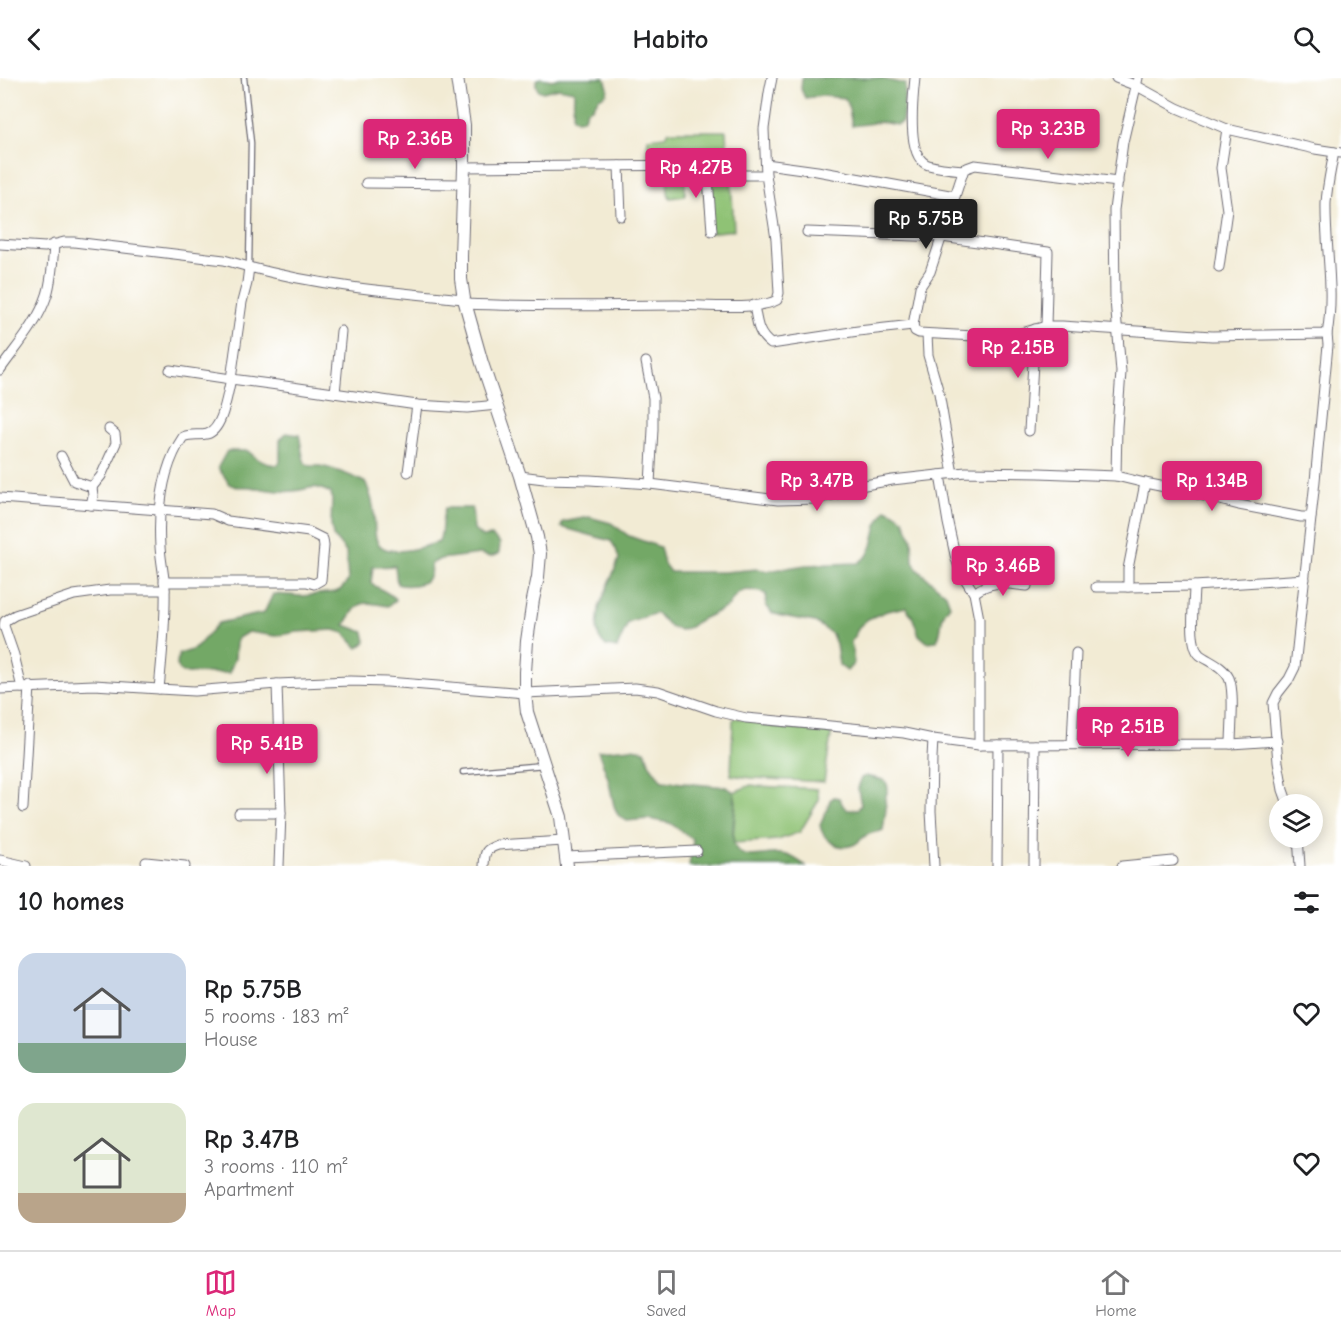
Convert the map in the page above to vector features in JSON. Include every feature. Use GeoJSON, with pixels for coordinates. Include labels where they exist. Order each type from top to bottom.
{"type":"FeatureCollection","features":[{"type":"Feature","properties":{"kind":"street"},"geometry":{"type":"LineString","coordinates":[[457,78],[464,125],[461,279],[464,301],[537,537],[540,554],[527,641],[525,693],[527,712],[561,818],[567,861],[697,851]]}},
{"type":"Feature","properties":{"kind":"street"},"geometry":{"type":"LineString","coordinates":[[0,244],[45,247],[74,242],[224,260],[285,276],[354,288],[464,301],[566,307],[680,305],[709,307],[771,303],[777,300],[779,293],[776,239],[766,175],[764,129],[772,78]]}},
{"type":"Feature","properties":{"kind":"street"},"geometry":{"type":"LineString","coordinates":[[915,78],[912,133],[920,160],[927,165],[963,170],[975,165],[1118,182]]}},
{"type":"Feature","properties":{"kind":"street"},"geometry":{"type":"LineString","coordinates":[[1116,78],[1138,82],[1177,108],[1227,129],[1338,152],[1329,179],[1326,201],[1331,314],[1327,334],[1328,345],[1295,667],[1273,703],[1284,794]]}},
{"type":"Feature","properties":{"kind":"street"},"geometry":{"type":"LineString","coordinates":[[1116,476],[1121,372],[1115,300],[1114,210],[1123,142],[1138,82]]}},
{"type":"Feature","properties":{"kind":"street"},"geometry":{"type":"LineString","coordinates":[[1219,267],[1227,210],[1221,168],[1227,129]]}},
{"type":"Feature","properties":{"kind":"street"},"geometry":{"type":"LineString","coordinates":[[766,164],[955,196]]}},
{"type":"Feature","properties":{"kind":"street"},"geometry":{"type":"LineString","coordinates":[[464,167],[707,165],[744,175],[766,175]]}},
{"type":"Feature","properties":{"kind":"street"},"geometry":{"type":"LineString","coordinates":[[707,165],[712,231]]}},
{"type":"Feature","properties":{"kind":"street"},"geometry":{"type":"LineString","coordinates":[[619,166],[621,216]]}},
{"type":"Feature","properties":{"kind":"street"},"geometry":{"type":"LineString","coordinates":[[963,170],[930,272],[920,288],[913,325],[915,331],[919,333],[993,338],[1015,335],[1046,326],[1212,336],[1327,334]]}},
{"type":"Feature","properties":{"kind":"street"},"geometry":{"type":"LineString","coordinates":[[366,183],[463,184]]}},
{"type":"Feature","properties":{"kind":"street"},"geometry":{"type":"LineString","coordinates":[[807,232],[942,237],[1048,252],[1046,326]]}},
{"type":"Feature","properties":{"kind":"street"},"geometry":{"type":"LineString","coordinates":[[0,370],[39,313],[47,294],[53,266],[54,244]]}},
{"type":"Feature","properties":{"kind":"street"},"geometry":{"type":"LineString","coordinates":[[159,689],[164,586],[160,548],[160,510],[165,483],[174,455],[183,437],[213,432],[221,419],[231,380],[249,267]]}},
{"type":"Feature","properties":{"kind":"street"},"geometry":{"type":"LineString","coordinates":[[754,305],[759,329],[763,338],[771,344],[913,325]]}},
{"type":"Feature","properties":{"kind":"street"},"geometry":{"type":"LineString","coordinates":[[1029,431],[1035,329]]}},
{"type":"Feature","properties":{"kind":"street"},"geometry":{"type":"LineString","coordinates":[[335,393],[341,331]]}},
{"type":"Feature","properties":{"kind":"street"},"geometry":{"type":"LineString","coordinates":[[927,334],[928,355],[939,393],[953,474]]}},
{"type":"Feature","properties":{"kind":"street"},"geometry":{"type":"LineString","coordinates":[[646,362],[653,398],[650,484]]}},
{"type":"Feature","properties":{"kind":"street"},"geometry":{"type":"LineString","coordinates":[[170,370],[417,405],[467,408],[497,405]]}},
{"type":"Feature","properties":{"kind":"street"},"geometry":{"type":"LineString","coordinates":[[408,472],[417,405]]}},
{"type":"Feature","properties":{"kind":"street"},"geometry":{"type":"LineString","coordinates":[[91,506],[92,487],[101,476],[116,443],[115,434],[109,429]]}},
{"type":"Feature","properties":{"kind":"street"},"geometry":{"type":"LineString","coordinates":[[61,456],[74,481],[92,487]]}},
{"type":"Feature","properties":{"kind":"street"},"geometry":{"type":"LineString","coordinates":[[520,476],[650,484],[778,500],[798,500],[833,495],[865,485],[892,480],[953,474],[1029,473],[1116,476],[1239,505],[1311,517]]}},
{"type":"Feature","properties":{"kind":"street"},"geometry":{"type":"LineString","coordinates":[[940,475],[956,559],[974,593],[979,618],[979,745]]}},
{"type":"Feature","properties":{"kind":"street"},"geometry":{"type":"LineString","coordinates":[[1128,586],[1128,569],[1145,483]]}},
{"type":"Feature","properties":{"kind":"street"},"geometry":{"type":"LineString","coordinates":[[0,498],[212,514],[228,521],[309,532],[323,539],[324,546],[321,580],[314,584],[307,582],[164,586],[110,590],[74,595],[5,621],[4,626],[26,687],[23,808]]}},
{"type":"Feature","properties":{"kind":"street"},"geometry":{"type":"LineString","coordinates":[[1096,587],[1194,586],[1305,579]]}},
{"type":"Feature","properties":{"kind":"street"},"geometry":{"type":"LineString","coordinates":[[974,593],[990,584],[1027,586]]}},
{"type":"Feature","properties":{"kind":"street"},"geometry":{"type":"LineString","coordinates":[[1194,586],[1193,642],[1198,653],[1217,664],[1228,677],[1231,688],[1231,744]]}},
{"type":"Feature","properties":{"kind":"street"},"geometry":{"type":"LineString","coordinates":[[1072,744],[1076,653]]}},
{"type":"Feature","properties":{"kind":"street"},"geometry":{"type":"LineString","coordinates":[[0,689],[93,685],[194,691],[350,681],[525,693],[635,688],[658,691],[716,711],[746,718],[904,733],[979,745],[1231,744],[1276,741]]}},
{"type":"Feature","properties":{"kind":"street"},"geometry":{"type":"LineString","coordinates":[[277,684],[281,813],[279,866]]}},
{"type":"Feature","properties":{"kind":"street"},"geometry":{"type":"LineString","coordinates":[[933,739],[931,811],[934,866]]}},
{"type":"Feature","properties":{"kind":"street"},"geometry":{"type":"LineString","coordinates":[[997,866],[998,745]]}},
{"type":"Feature","properties":{"kind":"street"},"geometry":{"type":"LineString","coordinates":[[1034,866],[1035,745]]}},
{"type":"Feature","properties":{"kind":"street"},"geometry":{"type":"LineString","coordinates":[[238,813],[281,813]]}},
{"type":"Feature","properties":{"kind":"street"},"geometry":{"type":"LineString","coordinates":[[484,866],[484,854],[489,848],[498,845],[564,841]]}},
{"type":"Feature","properties":{"kind":"street"},"geometry":{"type":"LineString","coordinates":[[1299,848],[1300,866]]}},
{"type":"Feature","properties":{"kind":"street"},"geometry":{"type":"LineString","coordinates":[[0,860],[26,866]]}},
{"type":"Feature","properties":{"kind":"street"},"geometry":{"type":"LineString","coordinates":[[1122,866],[1173,861]]}},
{"type":"Feature","properties":{"kind":"street"},"geometry":{"type":"LineString","coordinates":[[146,862],[185,866]]}},
{"type":"Feature","properties":{"kind":"lane"},"geometry":{"type":"LineString","coordinates":[[244,78],[250,144],[249,267]]}},
{"type":"Feature","properties":{"kind":"lane"},"geometry":{"type":"LineString","coordinates":[[463,772],[544,765]]}},
{"type":"Feature","properties":{"kind":"green space"},"geometry":{"type":"Polygon","coordinates":[[[541,78],[552,80],[605,78],[608,88],[607,93],[587,110],[583,119],[577,120],[573,117],[574,91],[558,88],[543,92],[538,90],[536,85],[536,80],[541,78]]]}},
{"type":"Feature","properties":{"kind":"green space"},"geometry":{"type":"Polygon","coordinates":[[[802,78],[878,78],[905,84],[902,122],[897,125],[881,122],[852,126],[845,98],[822,96],[805,98],[801,89],[802,78]]]}},
{"type":"Feature","properties":{"kind":"green space"},"geometry":{"type":"Polygon","coordinates":[[[669,131],[726,131],[734,230],[708,233],[703,177],[685,179],[685,196],[670,198],[666,160],[650,159],[647,146],[648,138],[665,136],[669,131]]]}},
{"type":"Feature","properties":{"kind":"green space"},"geometry":{"type":"Polygon","coordinates":[[[286,433],[299,435],[306,464],[331,469],[366,483],[373,507],[376,538],[386,549],[404,551],[439,542],[445,508],[472,508],[474,530],[482,537],[492,536],[500,543],[499,554],[490,557],[480,554],[440,559],[431,564],[428,579],[410,585],[397,584],[395,566],[373,567],[371,583],[396,600],[388,606],[361,604],[354,611],[345,625],[364,632],[366,642],[358,648],[344,633],[334,630],[297,632],[276,636],[248,632],[238,638],[235,658],[229,673],[182,673],[177,667],[179,654],[197,647],[218,623],[264,613],[273,594],[302,596],[335,592],[348,581],[346,552],[333,536],[331,493],[315,487],[283,492],[236,487],[228,483],[218,467],[227,451],[248,451],[261,461],[277,465],[280,462],[280,440],[286,433]]]}},
{"type":"Feature","properties":{"kind":"green space"},"geometry":{"type":"Polygon","coordinates":[[[886,509],[904,520],[912,539],[913,561],[918,570],[946,594],[950,605],[942,618],[937,641],[927,642],[919,635],[906,607],[887,611],[868,619],[860,626],[851,642],[854,663],[847,671],[839,665],[832,634],[815,622],[772,613],[766,605],[766,594],[749,590],[736,595],[729,606],[680,630],[671,627],[656,613],[628,623],[617,648],[606,646],[599,638],[597,629],[599,608],[619,559],[616,549],[611,541],[561,527],[563,522],[589,517],[611,523],[629,536],[660,547],[664,564],[670,572],[724,572],[758,569],[768,571],[806,565],[858,563],[867,556],[877,525],[886,509]]]}},
{"type":"Feature","properties":{"kind":"green space"},"geometry":{"type":"Polygon","coordinates":[[[735,718],[832,729],[824,782],[731,775],[733,720],[735,718]]]}},
{"type":"Feature","properties":{"kind":"green space"},"geometry":{"type":"Polygon","coordinates":[[[631,748],[645,750],[650,765],[662,781],[726,787],[734,792],[733,839],[739,852],[752,856],[786,855],[807,866],[689,866],[693,840],[670,823],[648,819],[627,821],[618,815],[598,751],[631,748]]]}},
{"type":"Feature","properties":{"kind":"green space"},"geometry":{"type":"Polygon","coordinates":[[[866,776],[883,780],[887,784],[883,830],[867,835],[853,845],[836,845],[827,839],[820,825],[830,800],[834,797],[839,798],[848,810],[858,809],[861,805],[858,789],[861,778],[866,776]]]}},
{"type":"Feature","properties":{"kind":"green space"},"geometry":{"type":"Polygon","coordinates":[[[751,785],[817,789],[819,800],[800,832],[778,840],[734,843],[736,802],[734,792],[751,785]]]}}]}
